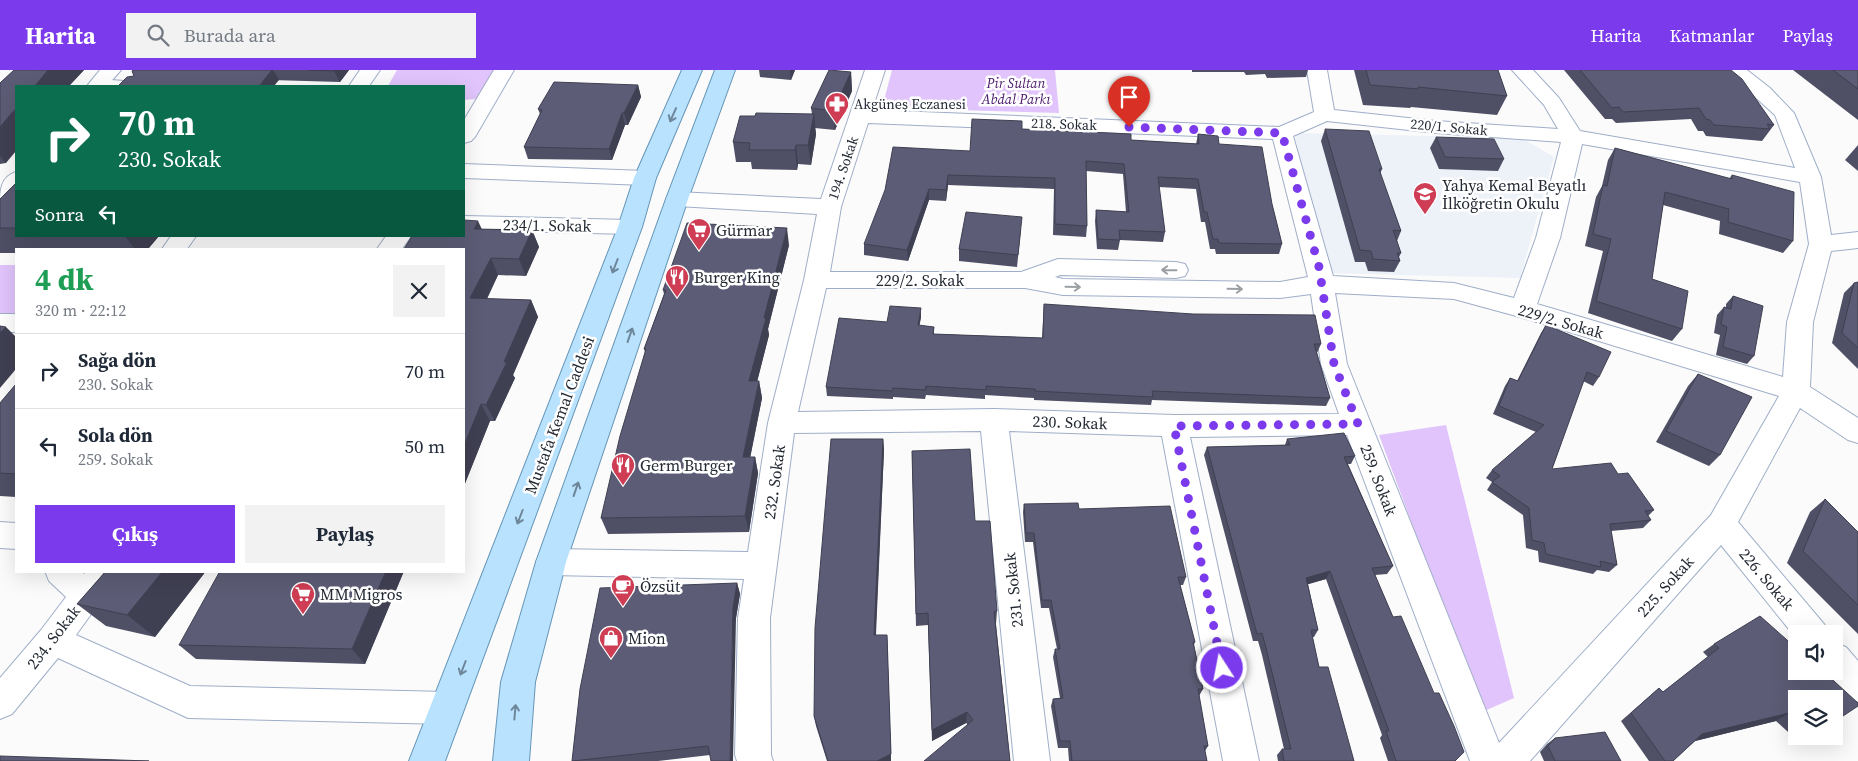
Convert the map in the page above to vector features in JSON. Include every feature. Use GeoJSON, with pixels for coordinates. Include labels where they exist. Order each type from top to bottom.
{"type":"FeatureCollection","features":[{"type":"Feature","properties":{"kind":"main road","name":"Mustafa Kemal Caddesi"},"geometry":{"type":"LineString","coordinates":[[427,761],[630,227],[645,178],[692,70]]}},
{"type":"Feature","properties":{"kind":"main road"},"geometry":{"type":"LineString","coordinates":[[511,761],[518,682],[551,562],[677,199],[724,70]]}},
{"type":"Feature","properties":{"kind":"street"},"geometry":{"type":"LineString","coordinates":[[360,85],[370,70]]}},
{"type":"Feature","properties":{"kind":"street"},"geometry":{"type":"LineString","coordinates":[[465,135],[504,70]]}},
{"type":"Feature","properties":{"kind":"street","name":"194. Sokak"},"geometry":{"type":"LineString","coordinates":[[677,199],[830,207],[875,70]]}},
{"type":"Feature","properties":{"kind":"street"},"geometry":{"type":"LineString","coordinates":[[1317,70],[1325,115]]}},
{"type":"Feature","properties":{"kind":"street"},"geometry":{"type":"LineString","coordinates":[[1522,70],[1552,102],[1573,136],[1548,238],[1523,309]]}},
{"type":"Feature","properties":{"kind":"street"},"geometry":{"type":"LineString","coordinates":[[1735,70],[1763,92],[1784,113],[1810,178],[1821,244],[1800,322],[1796,391]]}},
{"type":"Feature","properties":{"kind":"street"},"geometry":{"type":"LineString","coordinates":[[102,80],[125,85]]}},
{"type":"Feature","properties":{"kind":"street","name":"218. Sokak"},"geometry":{"type":"LineString","coordinates":[[860,116],[1282,133],[1325,115]]}},
{"type":"Feature","properties":{"kind":"street","name":"220/1. Sokak"},"geometry":{"type":"LineString","coordinates":[[1325,115],[1436,127],[1573,136],[1810,178]]}},
{"type":"Feature","properties":{"kind":"street","name":"259. Sokak"},"geometry":{"type":"LineString","coordinates":[[1282,133],[1319,267],[1334,364],[1488,761]]}},
{"type":"Feature","properties":{"kind":"street"},"geometry":{"type":"LineString","coordinates":[[465,171],[645,178]]}},
{"type":"Feature","properties":{"kind":"street"},"geometry":{"type":"LineString","coordinates":[[0,199],[15,180]]}},
{"type":"Feature","properties":{"kind":"street","name":"232. Sokak"},"geometry":{"type":"LineString","coordinates":[[755,761],[752,755],[754,618],[782,423],[816,280],[830,207]]}},
{"type":"Feature","properties":{"kind":"street","name":"234/1. Sokak"},"geometry":{"type":"LineString","coordinates":[[465,223],[630,227]]}},
{"type":"Feature","properties":{"kind":"street"},"geometry":{"type":"LineString","coordinates":[[175,248],[183,237]]}},
{"type":"Feature","properties":{"kind":"street"},"geometry":{"type":"LineString","coordinates":[[390,248],[399,237]]}},
{"type":"Feature","properties":{"kind":"street"},"geometry":{"type":"LineString","coordinates":[[1821,244],[1858,240]]}},
{"type":"Feature","properties":{"kind":"street","name":"229/2. Sokak"},"geometry":{"type":"LineString","coordinates":[[816,280],[1025,280],[1063,287],[1280,290],[1321,284],[1454,291],[1523,309],[1796,391],[1858,432]]}},
{"type":"Feature","properties":{"kind":"street"},"geometry":{"type":"LineString","coordinates":[[0,323],[15,323]]}},
{"type":"Feature","properties":{"kind":"street","name":"225. Sokak"},"geometry":{"type":"LineString","coordinates":[[1506,761],[1722,524],[1796,391]]}},
{"type":"Feature","properties":{"kind":"street","name":"230. Sokak"},"geometry":{"type":"LineString","coordinates":[[782,423],[994,420],[1174,426],[1358,424]]}},
{"type":"Feature","properties":{"kind":"street","name":"231. Sokak"},"geometry":{"type":"LineString","coordinates":[[994,420],[1032,761]]}},
{"type":"Feature","properties":{"kind":"street"},"geometry":{"type":"LineString","coordinates":[[1174,426],[1241,761]]}},
{"type":"Feature","properties":{"kind":"street","name":"226. Sokak"},"geometry":{"type":"LineString","coordinates":[[1722,524],[1806,625]]}},
{"type":"Feature","properties":{"kind":"street"},"geometry":{"type":"LineString","coordinates":[[0,535],[15,536]]}},
{"type":"Feature","properties":{"kind":"street"},"geometry":{"type":"LineString","coordinates":[[551,562],[762,566]]}},
{"type":"Feature","properties":{"kind":"street"},"geometry":{"type":"LineString","coordinates":[[66,573],[95,583]]}},
{"type":"Feature","properties":{"kind":"street","name":"234. Sokak"},"geometry":{"type":"LineString","coordinates":[[0,702],[53,640],[95,583]]}},
{"type":"Feature","properties":{"kind":"street"},"geometry":{"type":"LineString","coordinates":[[53,640],[188,702],[447,708]]}},
{"type":"Feature","properties":{"kind":"street"},"geometry":{"type":"LineString","coordinates":[[1843,668],[1858,686]]}},
{"type":"Feature","properties":{"kind":"shaded area","name":"Yahya Kemal Beyatlı İlköğretin Okulu"},"geometry":{"type":"Polygon","coordinates":[[[1294,133],[1522,138],[1554,157],[1520,278],[1324,273],[1294,133]]]}},
{"type":"Feature","properties":{"kind":"green space"},"geometry":{"type":"Polygon","coordinates":[[[397,70],[494,70],[477,99],[465,100],[465,85],[389,85],[397,70]]]}},
{"type":"Feature","properties":{"kind":"green space","name":"Pir Sultan Abdal Parkı"},"geometry":{"type":"Polygon","coordinates":[[[892,70],[1055,70],[1059,113],[882,108],[892,70]]]}},
{"type":"Feature","properties":{"kind":"green space"},"geometry":{"type":"Polygon","coordinates":[[[0,265],[15,265],[15,317],[0,317],[0,265]]]}},
{"type":"Feature","properties":{"kind":"green space"},"geometry":{"type":"Polygon","coordinates":[[[1446,425],[1514,698],[1482,712],[1379,435],[1446,425]]]}},
{"type":"Feature","properties":{"kind":"building"},"geometry":{"type":"Polygon","coordinates":[[[14,70],[48,70],[36,85],[15,85],[15,109],[0,127],[0,83],[14,70]]]}},
{"type":"Feature","properties":{"kind":"building"},"geometry":{"type":"Polygon","coordinates":[[[272,70],[260,85],[119,85],[127,77],[134,76],[132,71],[272,70]]]}},
{"type":"Feature","properties":{"kind":"building"},"geometry":{"type":"Polygon","coordinates":[[[829,70],[851,72],[833,111],[811,108],[829,70]]]}},
{"type":"Feature","properties":{"kind":"building"},"geometry":{"type":"Polygon","coordinates":[[[1366,70],[1498,70],[1507,96],[1418,87],[1418,89],[1370,85],[1366,70]]]}},
{"type":"Feature","properties":{"kind":"building"},"geometry":{"type":"Polygon","coordinates":[[[1580,70],[1731,70],[1742,79],[1774,125],[1767,124],[1770,129],[1714,125],[1710,120],[1706,119],[1699,108],[1623,112],[1619,107],[1612,108],[1580,70]]]}},
{"type":"Feature","properties":{"kind":"building"},"geometry":{"type":"Polygon","coordinates":[[[1833,70],[1858,70],[1858,89],[1833,70]]]}},
{"type":"Feature","properties":{"kind":"building"},"geometry":{"type":"Polygon","coordinates":[[[554,82],[638,85],[624,113],[622,113],[609,149],[524,147],[542,110],[538,109],[554,82]]]}},
{"type":"Feature","properties":{"kind":"building"},"geometry":{"type":"Polygon","coordinates":[[[756,113],[814,114],[808,145],[796,145],[795,150],[749,150],[750,143],[733,142],[740,116],[755,116],[756,113]]]}},
{"type":"Feature","properties":{"kind":"building"},"geometry":{"type":"Polygon","coordinates":[[[972,119],[1022,121],[1022,129],[1131,134],[1131,140],[1199,144],[1198,134],[1218,136],[1219,144],[1262,147],[1272,204],[1282,244],[1219,243],[1218,239],[1213,239],[1207,212],[1204,212],[1198,179],[1158,177],[1165,232],[1119,230],[1120,240],[1098,239],[1096,210],[1129,212],[1124,164],[1086,161],[1087,226],[1055,224],[1055,178],[948,175],[946,190],[929,189],[907,250],[864,244],[885,190],[893,147],[970,151],[972,119]]]}},
{"type":"Feature","properties":{"kind":"building"},"geometry":{"type":"Polygon","coordinates":[[[1325,129],[1369,131],[1382,169],[1379,169],[1401,231],[1393,230],[1401,253],[1397,253],[1400,261],[1373,259],[1371,251],[1360,250],[1325,129]]]}},
{"type":"Feature","properties":{"kind":"building"},"geometry":{"type":"Polygon","coordinates":[[[1436,137],[1494,139],[1504,159],[1445,157],[1436,137]]]}},
{"type":"Feature","properties":{"kind":"building"},"geometry":{"type":"Polygon","coordinates":[[[1615,148],[1732,179],[1732,175],[1794,192],[1793,241],[1728,222],[1729,209],[1665,192],[1652,279],[1688,291],[1682,329],[1596,301],[1611,239],[1593,234],[1603,185],[1607,186],[1615,148]]]}},
{"type":"Feature","properties":{"kind":"building"},"geometry":{"type":"Polygon","coordinates":[[[15,184],[15,228],[0,228],[0,199],[15,184]]]}},
{"type":"Feature","properties":{"kind":"building"},"geometry":{"type":"Polygon","coordinates":[[[966,212],[1022,217],[1018,255],[959,249],[966,212]]]}},
{"type":"Feature","properties":{"kind":"building"},"geometry":{"type":"Polygon","coordinates":[[[465,220],[478,221],[474,229],[532,230],[519,259],[491,258],[470,298],[531,300],[504,362],[507,362],[486,405],[481,404],[465,444],[465,248],[405,248],[411,237],[465,237],[465,220]]]}},
{"type":"Feature","properties":{"kind":"building"},"geometry":{"type":"Polygon","coordinates":[[[687,223],[787,228],[749,381],[759,381],[743,457],[755,457],[745,516],[601,518],[620,436],[646,349],[644,349],[666,290],[663,290],[687,223]]]}},
{"type":"Feature","properties":{"kind":"building"},"geometry":{"type":"Polygon","coordinates":[[[1858,282],[1858,348],[1842,333],[1854,283],[1858,282]]]}},
{"type":"Feature","properties":{"kind":"building"},"geometry":{"type":"Polygon","coordinates":[[[1733,296],[1763,306],[1754,356],[1723,347],[1727,327],[1721,324],[1724,307],[1731,309],[1733,296]]]}},
{"type":"Feature","properties":{"kind":"building"},"geometry":{"type":"Polygon","coordinates":[[[1044,304],[1193,314],[1315,315],[1321,344],[1314,344],[1330,398],[1152,391],[1153,397],[1035,391],[1035,389],[986,386],[986,390],[926,386],[925,390],[893,388],[892,391],[826,387],[839,318],[887,322],[890,306],[921,308],[918,325],[934,327],[933,334],[1043,338],[1044,304]]]}},
{"type":"Feature","properties":{"kind":"building"},"geometry":{"type":"Polygon","coordinates":[[[1546,325],[1611,352],[1599,377],[1587,372],[1552,469],[1611,463],[1618,474],[1628,473],[1654,510],[1645,511],[1651,520],[1610,524],[1617,565],[1600,561],[1601,567],[1546,554],[1544,543],[1532,540],[1529,508],[1492,482],[1500,476],[1492,470],[1544,425],[1499,406],[1510,378],[1518,381],[1546,325]]]}},
{"type":"Feature","properties":{"kind":"building"},"geometry":{"type":"Polygon","coordinates":[[[0,326],[6,327],[0,333],[0,326]]]}},
{"type":"Feature","properties":{"kind":"building"},"geometry":{"type":"Polygon","coordinates":[[[1698,374],[1752,397],[1720,455],[1666,431],[1698,374]]]}},
{"type":"Feature","properties":{"kind":"building"},"geometry":{"type":"Polygon","coordinates":[[[15,385],[15,474],[0,473],[0,403],[15,385]]]}},
{"type":"Feature","properties":{"kind":"building"},"geometry":{"type":"Polygon","coordinates":[[[1344,433],[1355,456],[1344,457],[1393,566],[1372,568],[1393,617],[1401,616],[1434,693],[1439,693],[1454,726],[1464,752],[1455,761],[1396,761],[1386,731],[1389,731],[1330,571],[1306,578],[1318,630],[1311,630],[1319,667],[1328,667],[1354,761],[1284,761],[1282,749],[1291,749],[1262,633],[1257,634],[1207,447],[1290,445],[1287,439],[1344,433]]]}},
{"type":"Feature","properties":{"kind":"building"},"geometry":{"type":"Polygon","coordinates":[[[831,439],[883,439],[874,635],[887,635],[891,754],[877,761],[828,761],[814,716],[815,628],[831,439]]]}},
{"type":"Feature","properties":{"kind":"building"},"geometry":{"type":"Polygon","coordinates":[[[970,449],[975,521],[990,521],[997,611],[994,612],[1010,761],[924,761],[973,720],[967,712],[932,730],[928,613],[916,614],[912,451],[970,449]]]}},
{"type":"Feature","properties":{"kind":"building"},"geometry":{"type":"Polygon","coordinates":[[[1825,499],[1858,532],[1858,605],[1803,551],[1825,499]]]}},
{"type":"Feature","properties":{"kind":"building"},"geometry":{"type":"Polygon","coordinates":[[[1078,503],[1079,509],[1170,506],[1186,577],[1178,577],[1195,642],[1193,642],[1203,689],[1198,689],[1208,746],[1204,746],[1207,761],[1072,761],[1070,741],[1060,741],[1053,699],[1063,698],[1055,649],[1060,649],[1051,600],[1042,600],[1034,533],[1026,533],[1024,504],[1078,503]]]}},
{"type":"Feature","properties":{"kind":"building"},"geometry":{"type":"Polygon","coordinates":[[[104,573],[161,573],[127,615],[77,604],[104,573]]]}},
{"type":"Feature","properties":{"kind":"building","name":"MM Migros"},"geometry":{"type":"Polygon","coordinates":[[[219,573],[385,573],[352,649],[179,645],[219,573]]]}},
{"type":"Feature","properties":{"kind":"building"},"geometry":{"type":"Polygon","coordinates":[[[737,583],[733,608],[730,761],[711,761],[708,746],[572,761],[580,689],[600,588],[737,583]]]}},
{"type":"Feature","properties":{"kind":"building"},"geometry":{"type":"Polygon","coordinates":[[[1760,616],[1788,641],[1788,680],[1833,680],[1858,703],[1858,706],[1843,716],[1843,690],[1788,690],[1788,713],[1702,734],[1673,761],[1665,761],[1631,713],[1659,688],[1663,692],[1719,648],[1714,644],[1760,616]]]}},
{"type":"Feature","properties":{"kind":"building"},"geometry":{"type":"Polygon","coordinates":[[[1605,732],[1621,761],[1555,761],[1548,746],[1555,738],[1605,732]]]}},
{"type":"Feature","properties":{"kind":"building"},"geometry":{"type":"Polygon","coordinates":[[[0,756],[149,761],[0,761],[0,756]]]}},
{"type":"Feature","properties":{"kind":"place","name":"Akgüneş Eczanesi"},"geometry":{"type":"Point","coordinates":[837,125]}},
{"type":"Feature","properties":{"kind":"place","name":"Yahya Kemal Beyatlı İlköğretin Okulu"},"geometry":{"type":"Point","coordinates":[1425,215]}},
{"type":"Feature","properties":{"kind":"place","name":"Gürmar"},"geometry":{"type":"Point","coordinates":[699,251]}},
{"type":"Feature","properties":{"kind":"place","name":"Burger King"},"geometry":{"type":"Point","coordinates":[677,298]}},
{"type":"Feature","properties":{"kind":"place","name":"Germ Burger"},"geometry":{"type":"Point","coordinates":[623,486]}},
{"type":"Feature","properties":{"kind":"place","name":"Özsüt"},"geometry":{"type":"Point","coordinates":[623,607]}},
{"type":"Feature","properties":{"kind":"place","name":"MM Migros"},"geometry":{"type":"Point","coordinates":[303,615]}},
{"type":"Feature","properties":{"kind":"place","name":"Mion"},"geometry":{"type":"Point","coordinates":[611,659]}},
{"type":"Feature","properties":{"kind":"route"},"geometry":{"type":"LineString","coordinates":[[1129,127],[1282,133],[1319,267],[1334,364],[1358,424],[1174,426],[1222,668]]}}]}
